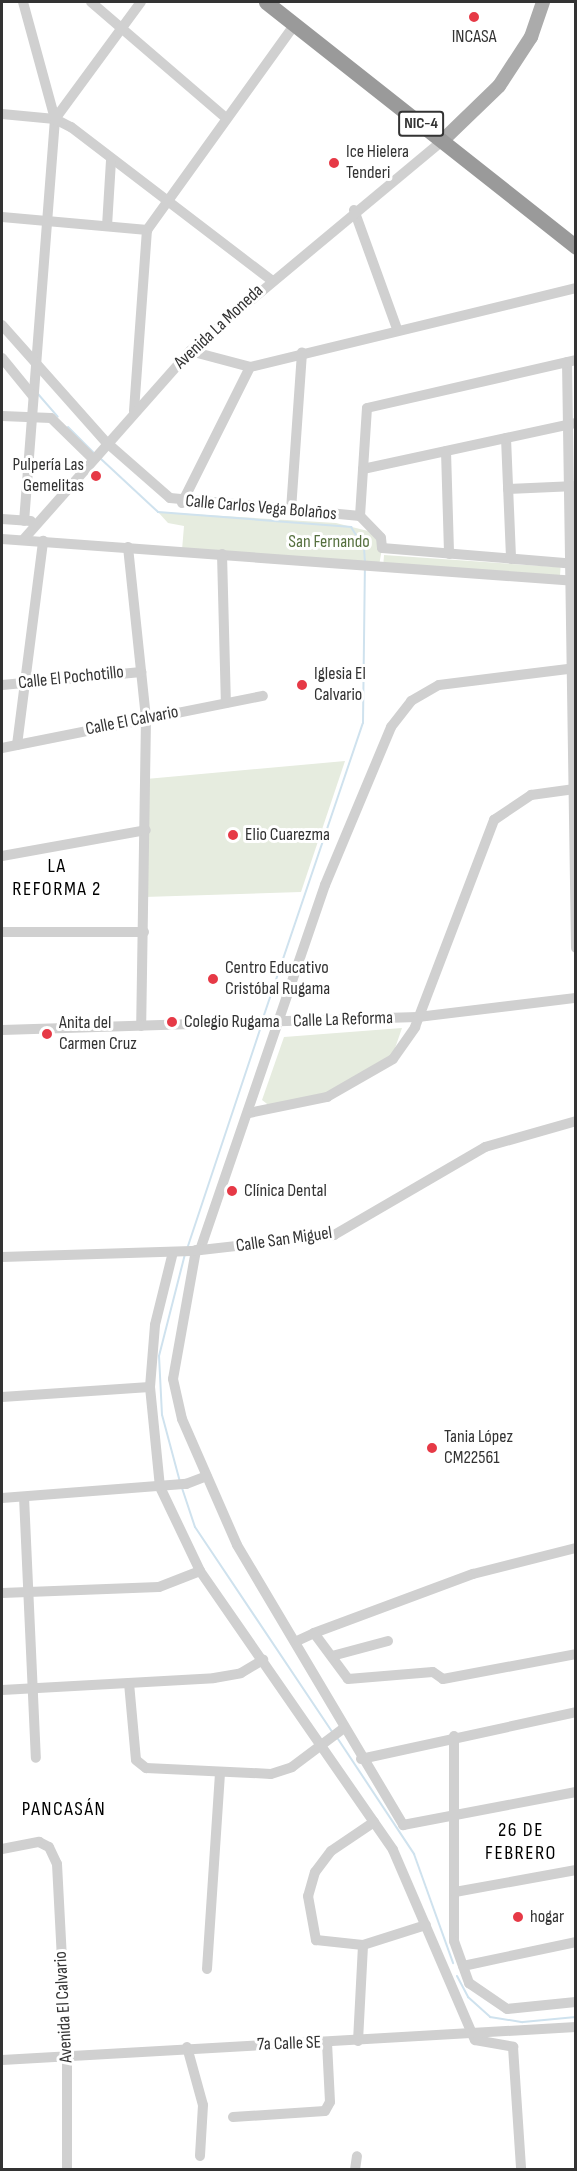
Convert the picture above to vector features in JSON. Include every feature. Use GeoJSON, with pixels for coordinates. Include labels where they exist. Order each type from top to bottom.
{"type":"FeatureCollection","features":[{"type":"Feature","properties":{"kind":"highway","name":"NIC-4"},"geometry":{"type":"LineString","coordinates":[[266,2],[576,235]]}},
{"type":"Feature","properties":{"kind":"highway","name":"NIC-4"},"geometry":{"type":"LineString","coordinates":[[282,2],[576,247]]}},
{"type":"Feature","properties":{"kind":"main road"},"geometry":{"type":"LineString","coordinates":[[446,138],[516,63],[543,2]]}},
{"type":"Feature","properties":{"kind":"street"},"geometry":{"type":"LineString","coordinates":[[23,2],[55,119],[24,521]]}},
{"type":"Feature","properties":{"kind":"street"},"geometry":{"type":"LineString","coordinates":[[91,2],[122,26],[226,118]]}},
{"type":"Feature","properties":{"kind":"street"},"geometry":{"type":"LineString","coordinates":[[55,119],[141,2]]}},
{"type":"Feature","properties":{"kind":"street"},"geometry":{"type":"LineString","coordinates":[[134,411],[147,230],[295,24]]}},
{"type":"Feature","properties":{"kind":"street"},"geometry":{"type":"LineString","coordinates":[[2,114],[55,119],[271,280]]}},
{"type":"Feature","properties":{"kind":"street","name":"Avenida La Moneda"},"geometry":{"type":"LineString","coordinates":[[23,540],[105,443],[190,351],[354,210],[446,138]]}},
{"type":"Feature","properties":{"kind":"street"},"geometry":{"type":"LineString","coordinates":[[107,226],[111,160]]}},
{"type":"Feature","properties":{"kind":"street"},"geometry":{"type":"LineString","coordinates":[[354,210],[397,329]]}},
{"type":"Feature","properties":{"kind":"street"},"geometry":{"type":"LineString","coordinates":[[2,217],[147,230]]}},
{"type":"Feature","properties":{"kind":"street"},"geometry":{"type":"LineString","coordinates":[[190,351],[250,367],[302,352],[576,288]]}},
{"type":"Feature","properties":{"kind":"street","name":"Calle Carlos Vega Bolaños"},"geometry":{"type":"LineString","coordinates":[[2,325],[35,366],[105,443],[182,503],[360,516],[381,538],[382,548]]}},
{"type":"Feature","properties":{"kind":"street"},"geometry":{"type":"LineString","coordinates":[[291,510],[302,352]]}},
{"type":"Feature","properties":{"kind":"street"},"geometry":{"type":"LineString","coordinates":[[2,357],[33,396]]}},
{"type":"Feature","properties":{"kind":"street"},"geometry":{"type":"LineString","coordinates":[[360,516],[367,408],[571,361],[575,564],[573,790],[576,948]]}},
{"type":"Feature","properties":{"kind":"street"},"geometry":{"type":"LineString","coordinates":[[182,503],[250,367]]}},
{"type":"Feature","properties":{"kind":"street"},"geometry":{"type":"LineString","coordinates":[[2,416],[51,418],[94,457]]}},
{"type":"Feature","properties":{"kind":"street"},"geometry":{"type":"LineString","coordinates":[[363,469],[572,423]]}},
{"type":"Feature","properties":{"kind":"street"},"geometry":{"type":"LineString","coordinates":[[506,438],[511,559]]}},
{"type":"Feature","properties":{"kind":"street"},"geometry":{"type":"LineString","coordinates":[[446,451],[449,554]]}},
{"type":"Feature","properties":{"kind":"street"},"geometry":{"type":"LineString","coordinates":[[508,489],[574,486]]}},
{"type":"Feature","properties":{"kind":"street"},"geometry":{"type":"LineString","coordinates":[[2,519],[40,521]]}},
{"type":"Feature","properties":{"kind":"street"},"geometry":{"type":"LineString","coordinates":[[2,540],[128,547],[574,581]]}},
{"type":"Feature","properties":{"kind":"street"},"geometry":{"type":"LineString","coordinates":[[17,745],[21,683],[43,541]]}},
{"type":"Feature","properties":{"kind":"street"},"geometry":{"type":"LineString","coordinates":[[128,547],[146,718],[146,830],[141,1026]]}},
{"type":"Feature","properties":{"kind":"street"},"geometry":{"type":"LineString","coordinates":[[375,566],[382,548],[575,564]]}},
{"type":"Feature","properties":{"kind":"street"},"geometry":{"type":"LineString","coordinates":[[222,554],[226,703]]}},
{"type":"Feature","properties":{"kind":"street"},"geometry":{"type":"LineString","coordinates":[[573,668],[451,681],[426,691],[404,709],[391,727],[325,885],[277,1022],[249,1113],[196,1250],[173,1379],[182,1419],[205,1477],[237,1545],[297,1641],[342,1730],[403,1825],[576,1792]]}},
{"type":"Feature","properties":{"kind":"street","name":"Calle El Pochotillo"},"geometry":{"type":"LineString","coordinates":[[2,685],[141,672]]}},
{"type":"Feature","properties":{"kind":"street","name":"Calle El Calvario"},"geometry":{"type":"LineString","coordinates":[[2,748],[263,696]]}},
{"type":"Feature","properties":{"kind":"street"},"geometry":{"type":"LineString","coordinates":[[249,1113],[305,1105],[374,1073],[393,1059],[418,1017],[494,820],[531,795],[573,790]]}},
{"type":"Feature","properties":{"kind":"street"},"geometry":{"type":"LineString","coordinates":[[2,856],[146,830]]}},
{"type":"Feature","properties":{"kind":"street"},"geometry":{"type":"LineString","coordinates":[[2,932],[144,932]]}},
{"type":"Feature","properties":{"kind":"street","name":"Calle La Reforma"},"geometry":{"type":"LineString","coordinates":[[2,1029],[418,1017],[576,998]]}},
{"type":"Feature","properties":{"kind":"street","name":"Calle San Miguel"},"geometry":{"type":"LineString","coordinates":[[2,1257],[174,1252],[334,1235],[485,1147],[576,1121]]}},
{"type":"Feature","properties":{"kind":"street"},"geometry":{"type":"LineString","coordinates":[[174,1252],[155,1325],[150,1387],[162,1487],[200,1571],[263,1660],[327,1742],[393,1850],[477,2043],[513,2047],[521,2169]]}},
{"type":"Feature","properties":{"kind":"street"},"geometry":{"type":"LineString","coordinates":[[2,1397],[150,1387]]}},
{"type":"Feature","properties":{"kind":"street"},"geometry":{"type":"LineString","coordinates":[[2,1498],[162,1487],[205,1477]]}},
{"type":"Feature","properties":{"kind":"street"},"geometry":{"type":"LineString","coordinates":[[24,1497],[36,1758]]}},
{"type":"Feature","properties":{"kind":"street"},"geometry":{"type":"LineString","coordinates":[[297,1641],[473,1574],[576,1548]]}},
{"type":"Feature","properties":{"kind":"street"},"geometry":{"type":"LineString","coordinates":[[2,1593],[159,1587],[200,1571]]}},
{"type":"Feature","properties":{"kind":"street"},"geometry":{"type":"LineString","coordinates":[[314,1633],[348,1679],[434,1672],[443,1679],[576,1654]]}},
{"type":"Feature","properties":{"kind":"street"},"geometry":{"type":"LineString","coordinates":[[332,1656],[388,1641]]}},
{"type":"Feature","properties":{"kind":"street"},"geometry":{"type":"LineString","coordinates":[[2,1690],[214,1678],[241,1673],[263,1660]]}},
{"type":"Feature","properties":{"kind":"street"},"geometry":{"type":"LineString","coordinates":[[129,1683],[136,1760],[146,1768],[271,1774],[327,1742],[342,1730]]}},
{"type":"Feature","properties":{"kind":"street"},"geometry":{"type":"LineString","coordinates":[[361,1759],[454,1736],[576,1712]]}},
{"type":"Feature","properties":{"kind":"street"},"geometry":{"type":"LineString","coordinates":[[454,1736],[457,1816],[454,1941],[469,1983],[507,2009],[576,2002]]}},
{"type":"Feature","properties":{"kind":"street"},"geometry":{"type":"LineString","coordinates":[[207,1969],[220,1772]]}},
{"type":"Feature","properties":{"kind":"street"},"geometry":{"type":"LineString","coordinates":[[374,1822],[331,1851],[315,1872],[308,1896],[316,1940],[363,1945],[426,1925]]}},
{"type":"Feature","properties":{"kind":"street","name":"Avenida El Calvario"},"geometry":{"type":"LineString","coordinates":[[2,1849],[39,1842],[49,1847],[57,1864],[67,2055],[67,2169]]}},
{"type":"Feature","properties":{"kind":"street"},"geometry":{"type":"LineString","coordinates":[[455,1892],[576,1870]]}},
{"type":"Feature","properties":{"kind":"street"},"geometry":{"type":"LineString","coordinates":[[463,1966],[576,1942]]}},
{"type":"Feature","properties":{"kind":"street"},"geometry":{"type":"LineString","coordinates":[[358,2041],[363,1945]]}},
{"type":"Feature","properties":{"kind":"street","name":"7a Calle SE"},"geometry":{"type":"LineString","coordinates":[[2,2060],[186,2047],[327,2043],[576,2027]]}},
{"type":"Feature","properties":{"kind":"street"},"geometry":{"type":"LineString","coordinates":[[233,2117],[325,2111],[330,2102],[327,2043]]}},
{"type":"Feature","properties":{"kind":"street"},"geometry":{"type":"LineString","coordinates":[[186,2047],[203,2105],[200,2156]]}},
{"type":"Feature","properties":{"kind":"street"},"geometry":{"type":"LineString","coordinates":[[356,2169],[357,2156]]}},
{"type":"Feature","properties":{"kind":"green space","name":"San Fernando"},"geometry":{"type":"Polygon","coordinates":[[[158,512],[336,523],[372,532],[382,548],[379,566],[182,550],[184,526],[168,523],[158,512]]]}},
{"type":"Feature","properties":{"kind":"green space"},"geometry":{"type":"Polygon","coordinates":[[[384,555],[561,567],[560,577],[383,565],[384,555]]]}},
{"type":"Feature","properties":{"kind":"green space","name":"Elio Cuarezma"},"geometry":{"type":"Polygon","coordinates":[[[345,761],[301,892],[144,897],[146,779],[345,761]]]}},
{"type":"Feature","properties":{"kind":"green space"},"geometry":{"type":"Polygon","coordinates":[[[402,1028],[393,1054],[326,1094],[271,1107],[262,1100],[284,1037],[402,1028]]]}},
{"type":"Feature","properties":{"kind":"waterway"},"geometry":{"type":"LineString","coordinates":[[38,394],[58,417]]}},
{"type":"Feature","properties":{"kind":"waterway"},"geometry":{"type":"LineString","coordinates":[[68,427],[94,453]]}},
{"type":"Feature","properties":{"kind":"waterway"},"geometry":{"type":"LineString","coordinates":[[101,459],[158,512],[351,527],[364,548],[365,563]]}},
{"type":"Feature","properties":{"kind":"waterway"},"geometry":{"type":"LineString","coordinates":[[263,1018],[363,723],[365,569]]}},
{"type":"Feature","properties":{"kind":"waterway"},"geometry":{"type":"LineString","coordinates":[[187,1249],[261,1026]]}},
{"type":"Feature","properties":{"kind":"waterway"},"geometry":{"type":"LineString","coordinates":[[180,1482],[162,1415],[159,1356],[185,1254]]}},
{"type":"Feature","properties":{"kind":"waterway"},"geometry":{"type":"LineString","coordinates":[[182,1488],[195,1527],[332,1732]]}},
{"type":"Feature","properties":{"kind":"waterway"},"geometry":{"type":"LineString","coordinates":[[338,1739],[414,1854],[453,1963]]}},
{"type":"Feature","properties":{"kind":"waterway"},"geometry":{"type":"LineString","coordinates":[[457,1976],[468,1997],[490,2017],[523,2022],[576,2017]]}},
{"type":"Feature","properties":{"kind":"place","name":"INCASA"},"geometry":{"type":"Point","coordinates":[474,17]}},
{"type":"Feature","properties":{"kind":"place","name":"Ice Hielera Tenderi"},"geometry":{"type":"Point","coordinates":[334,163]}},
{"type":"Feature","properties":{"kind":"place","name":"Pulpería Las Gemelitas"},"geometry":{"type":"Point","coordinates":[96,476]}},
{"type":"Feature","properties":{"kind":"place","name":"Iglesia El Calvario"},"geometry":{"type":"Point","coordinates":[302,685]}},
{"type":"Feature","properties":{"kind":"place","name":"Elio Cuarezma"},"geometry":{"type":"Point","coordinates":[233,835]}},
{"type":"Feature","properties":{"kind":"place","name":"Centro Educativo Cristóbal Rugama"},"geometry":{"type":"Point","coordinates":[213,979]}},
{"type":"Feature","properties":{"kind":"place","name":"Colegio Rugama"},"geometry":{"type":"Point","coordinates":[172,1022]}},
{"type":"Feature","properties":{"kind":"place","name":"Anita del Carmen Cruz"},"geometry":{"type":"Point","coordinates":[47,1034]}},
{"type":"Feature","properties":{"kind":"place","name":"Clínica Dental"},"geometry":{"type":"Point","coordinates":[232,1191]}},
{"type":"Feature","properties":{"kind":"place","name":"Tania López CM22561"},"geometry":{"type":"Point","coordinates":[432,1448]}},
{"type":"Feature","properties":{"kind":"place","name":"hogar"},"geometry":{"type":"Point","coordinates":[518,1917]}},
{"type":"Feature","properties":{"kind":"district","name":"LA REFORMA 2"},"geometry":{"type":"Point","coordinates":[57,878]}},
{"type":"Feature","properties":{"kind":"district","name":"PANCASÁN"},"geometry":{"type":"Point","coordinates":[64,1809]}},
{"type":"Feature","properties":{"kind":"district","name":"26 DE FEBRERO"},"geometry":{"type":"Point","coordinates":[521,1842]}}]}
